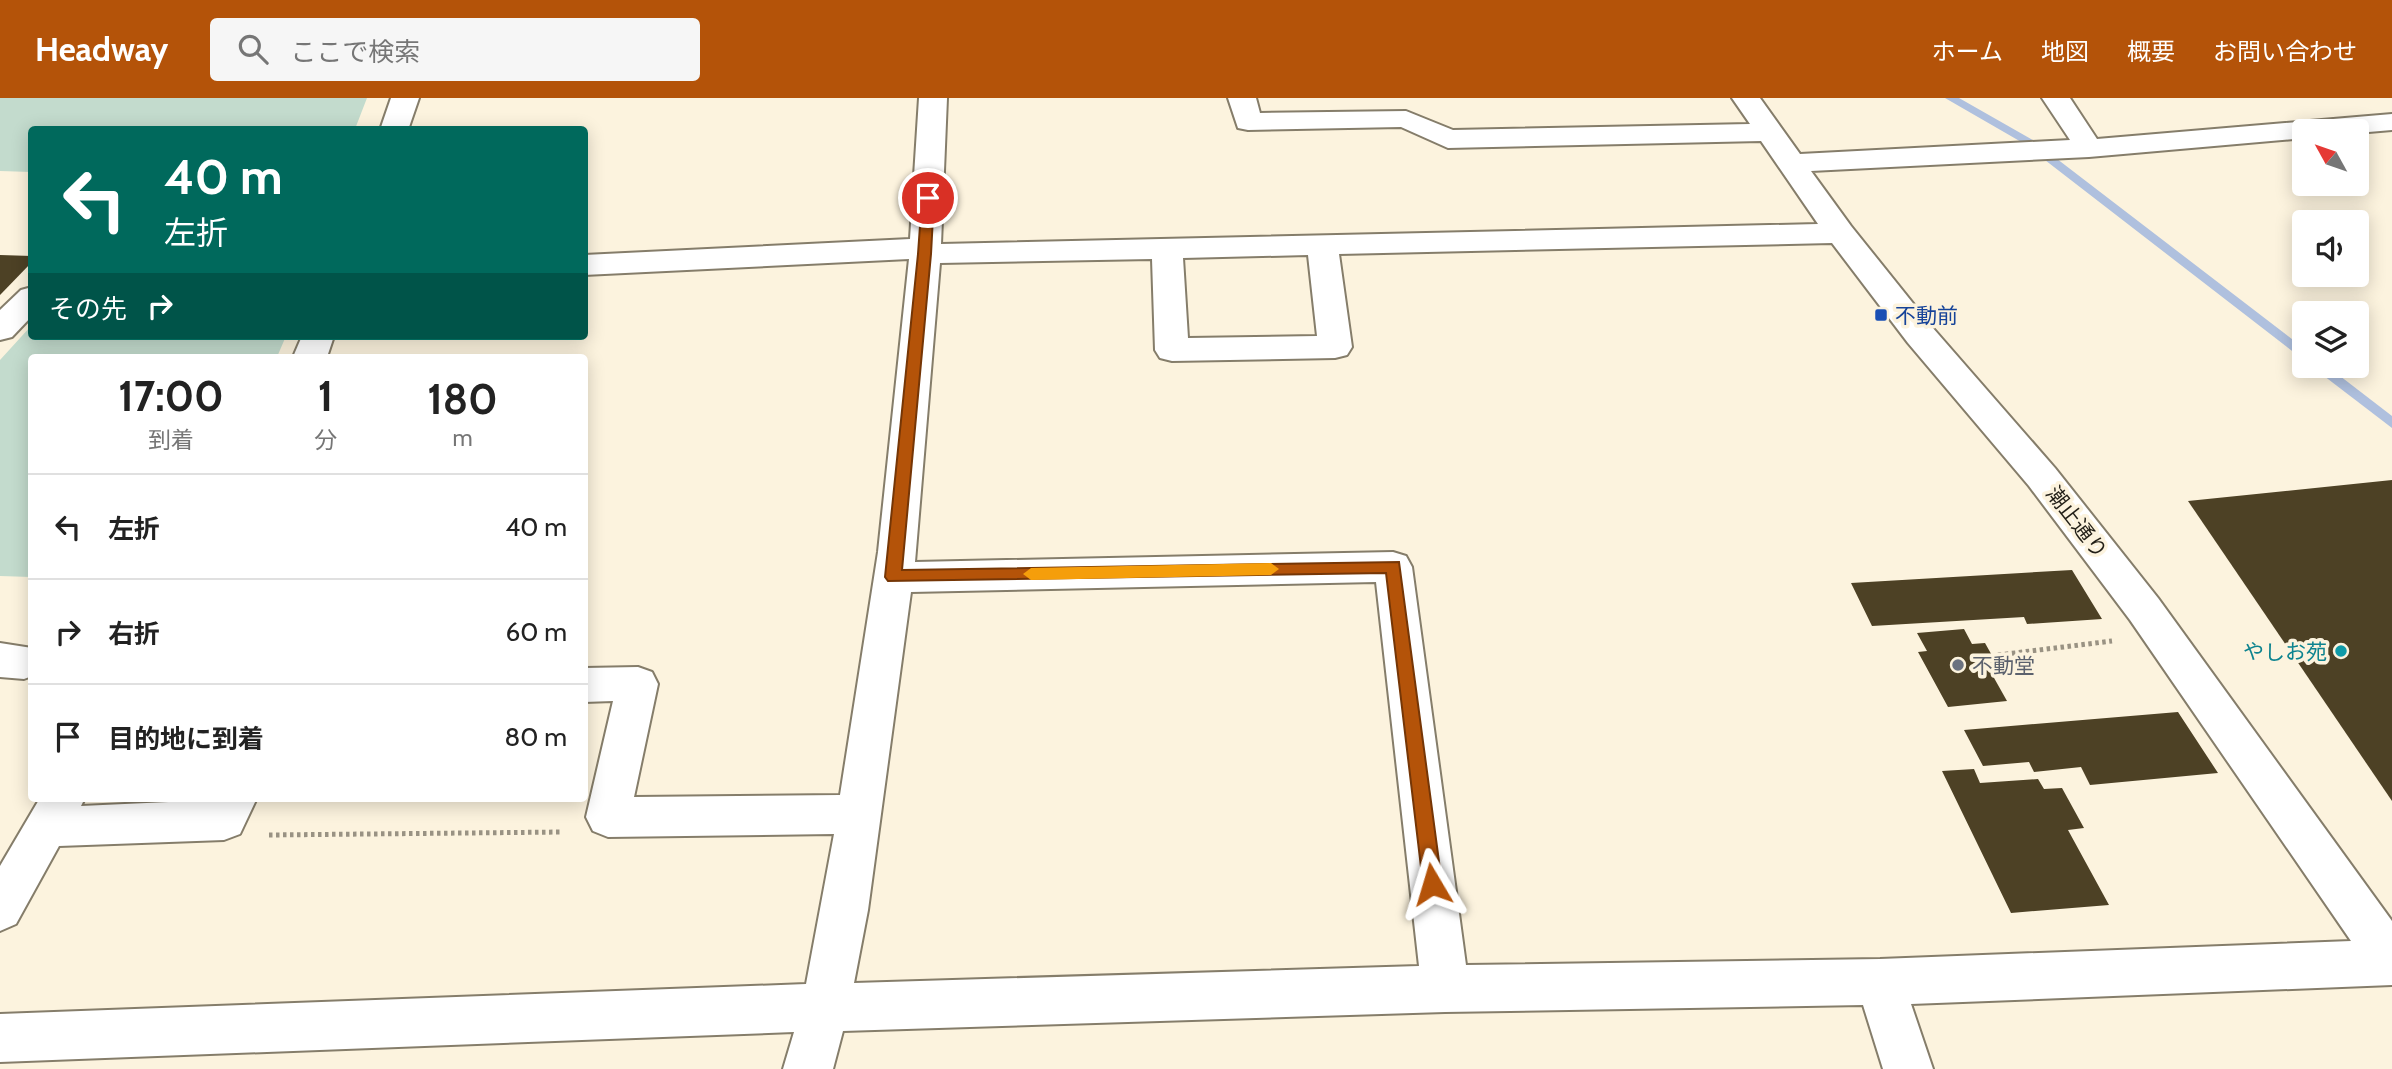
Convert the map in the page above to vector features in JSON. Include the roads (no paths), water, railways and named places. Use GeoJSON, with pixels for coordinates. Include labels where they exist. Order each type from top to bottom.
{"type":"FeatureCollection","features":[{"type":"Feature","properties":{"kind":"street"},"geometry":{"type":"LineString","coordinates":[[395,126],[405,98]]}},
{"type":"Feature","properties":{"kind":"street"},"geometry":{"type":"LineString","coordinates":[[808,1069],[825,1009],[845,909],[893,577],[925,251],[933,98]]}},
{"type":"Feature","properties":{"kind":"street"},"geometry":{"type":"LineString","coordinates":[[1242,98],[1248,122],[1406,119],[1448,139],[1768,132]]}},
{"type":"Feature","properties":{"kind":"street","name":"潮止通り"},"geometry":{"type":"LineString","coordinates":[[1746,98],[1840,233],[1920,335],[2042,477],[2162,635],[2392,961]]}},
{"type":"Feature","properties":{"kind":"street"},"geometry":{"type":"LineString","coordinates":[[2056,98],[2090,148]]}},
{"type":"Feature","properties":{"kind":"street"},"geometry":{"type":"LineString","coordinates":[[1793,163],[2090,148],[2392,122]]}},
{"type":"Feature","properties":{"kind":"street"},"geometry":{"type":"LineString","coordinates":[[588,265],[925,251],[1840,233]]}},
{"type":"Feature","properties":{"kind":"street"},"geometry":{"type":"LineString","coordinates":[[1167,248],[1172,350],[1335,348],[1322,245]]}},
{"type":"Feature","properties":{"kind":"street"},"geometry":{"type":"LineString","coordinates":[[0,329],[28,300]]}},
{"type":"Feature","properties":{"kind":"street"},"geometry":{"type":"LineString","coordinates":[[893,577],[1393,567],[1445,989]]}},
{"type":"Feature","properties":{"kind":"street"},"geometry":{"type":"LineString","coordinates":[[588,685],[639,684],[608,817],[858,814]]}},
{"type":"Feature","properties":{"kind":"street"},"geometry":{"type":"LineString","coordinates":[[0,909],[55,812],[229,809]]}},
{"type":"Feature","properties":{"kind":"street"},"geometry":{"type":"LineString","coordinates":[[0,1038],[1445,989],[1880,982],[2392,961]]}},
{"type":"Feature","properties":{"kind":"street"},"geometry":{"type":"LineString","coordinates":[[1880,982],[1908,1069]]}},
{"type":"Feature","properties":{"kind":"waterway"},"geometry":{"type":"LineString","coordinates":[[1951,98],[2027,141],[2292,346]]}},
{"type":"Feature","properties":{"kind":"waterway"},"geometry":{"type":"LineString","coordinates":[[2334,378],[2392,423]]}},
{"type":"Feature","properties":{"kind":"place","name":"不動前"},"geometry":{"type":"Point","coordinates":[1881,315]}},
{"type":"Feature","properties":{"kind":"place","name":"やしお苑"},"geometry":{"type":"Point","coordinates":[2341,651]}},
{"type":"Feature","properties":{"kind":"place","name":"不動堂"},"geometry":{"type":"Point","coordinates":[1958,665]}}]}
